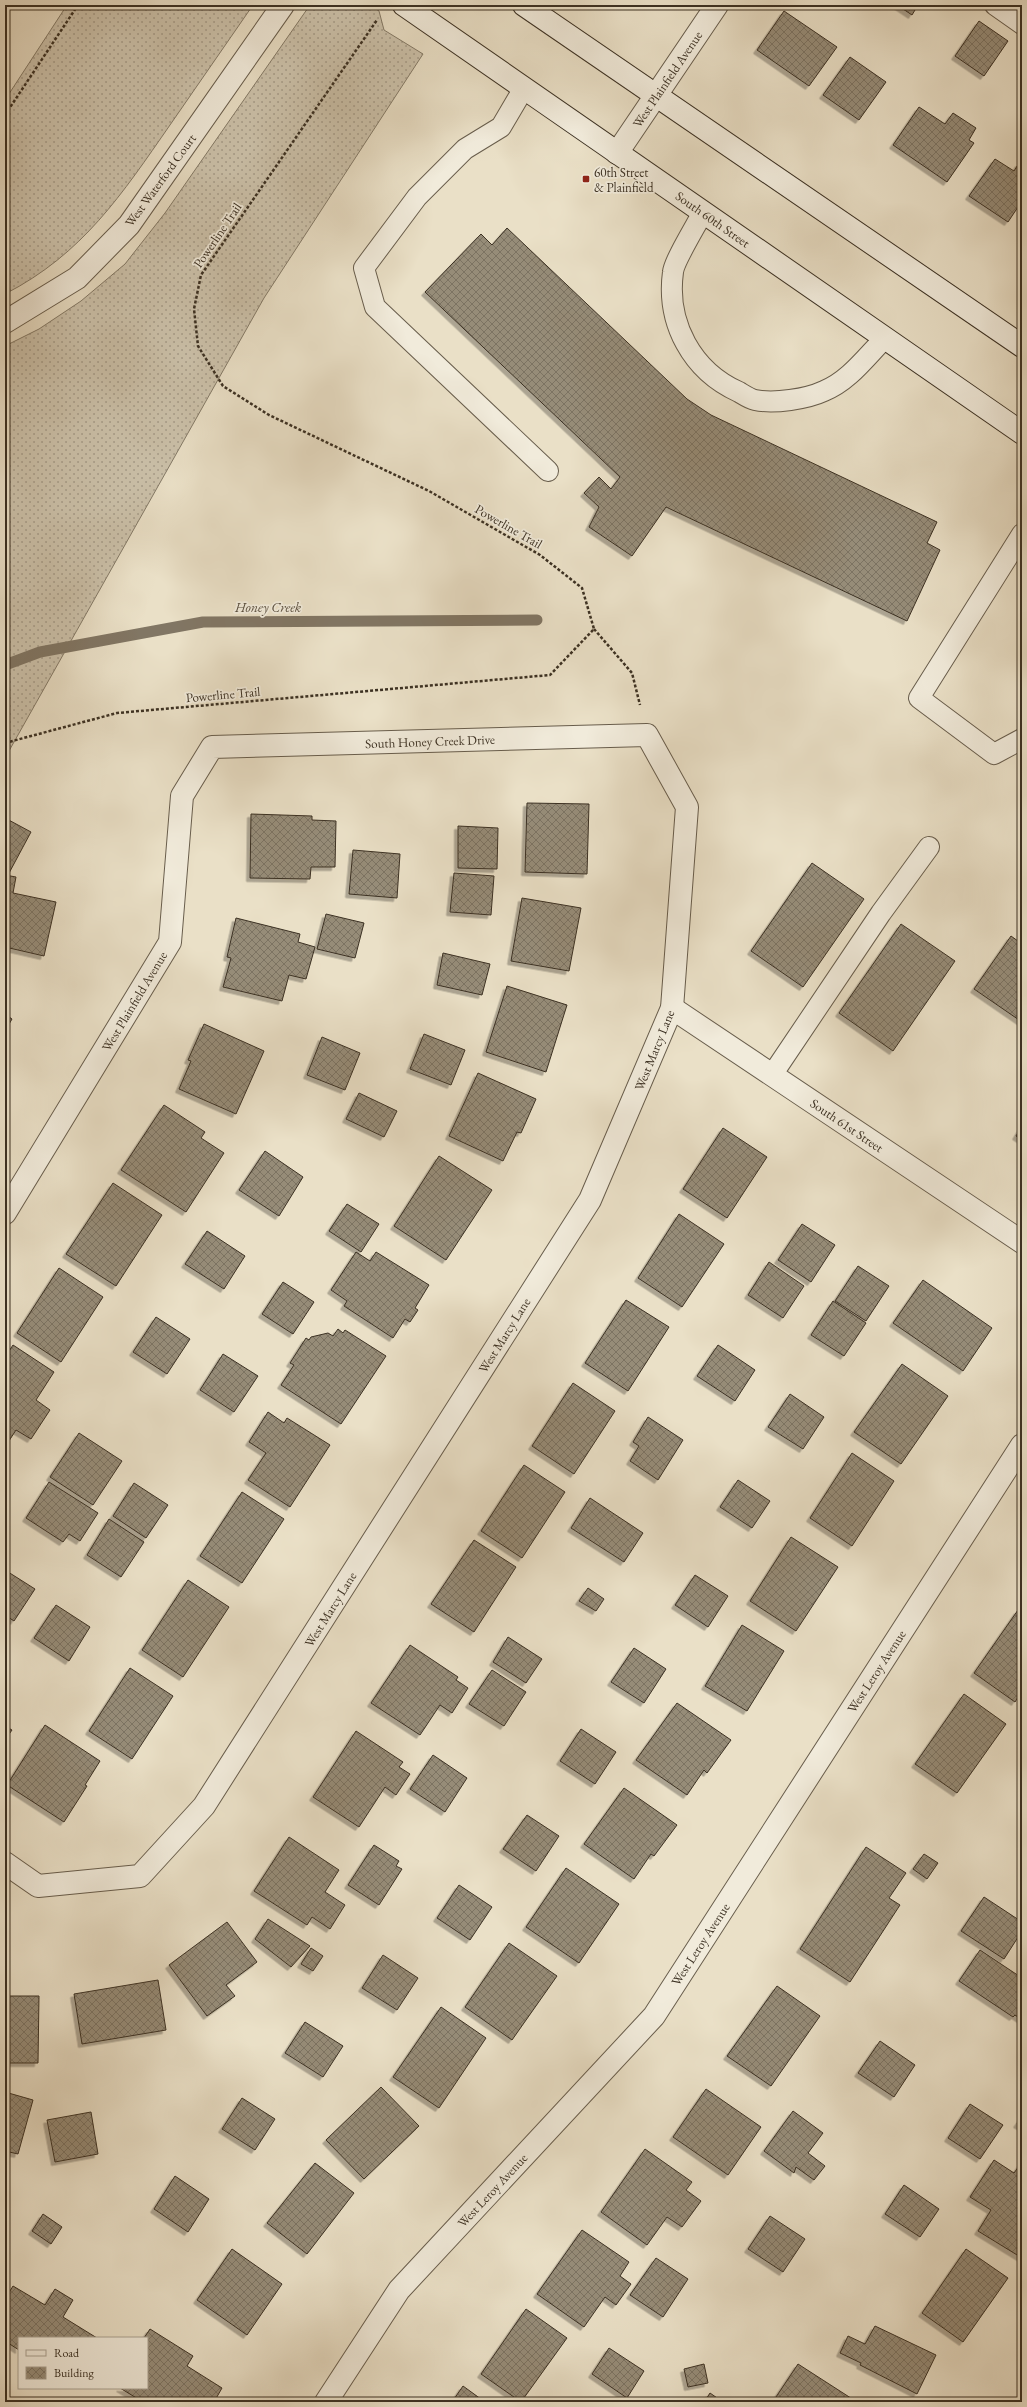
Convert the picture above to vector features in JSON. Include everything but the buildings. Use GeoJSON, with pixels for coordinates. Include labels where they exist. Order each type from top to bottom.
{"type":"FeatureCollection","features":[{"type":"Feature","properties":{"kind":"street","name":"West Waterford Court"},"geometry":{"type":"LineString","coordinates":[[5,322],[77,278],[129,225],[284,5]]}},
{"type":"Feature","properties":{"kind":"street","name":"South 60th Street"},"geometry":{"type":"LineString","coordinates":[[404,5],[1022,433]]}},
{"type":"Feature","properties":{"kind":"street"},"geometry":{"type":"LineString","coordinates":[[524,5],[1022,346]]}},
{"type":"Feature","properties":{"kind":"street","name":"West Plainfield Avenue"},"geometry":{"type":"LineString","coordinates":[[617,153],[657,96],[717,5]]}},
{"type":"Feature","properties":{"kind":"street","name":"South Honey Creek Drive"},"geometry":{"type":"LineString","coordinates":[[212,747],[647,735]]}},
{"type":"Feature","properties":{"kind":"street","name":"West Marcy Lane"},"geometry":{"type":"LineString","coordinates":[[5,1863],[38,1886],[140,1876],[204,1806],[590,1200],[672,1008],[687,807],[647,735]]}},
{"type":"Feature","properties":{"kind":"street","name":"West Plainfield Avenue"},"geometry":{"type":"LineString","coordinates":[[5,1213],[170,942],[182,796],[212,747]]}},
{"type":"Feature","properties":{"kind":"street","name":"South 61st Street"},"geometry":{"type":"LineString","coordinates":[[672,1008],[1022,1242]]}},
{"type":"Feature","properties":{"kind":"street","name":"West Leroy Avenue"},"geometry":{"type":"LineString","coordinates":[[326,2402],[399,2290],[654,2016],[1022,1445]]}},
{"type":"Feature","properties":{"kind":"lane"},"geometry":{"type":"LineString","coordinates":[[995,5],[1022,24]]}},
{"type":"Feature","properties":{"kind":"lane"},"geometry":{"type":"LineString","coordinates":[[524,88],[501,127],[465,148],[417,197],[364,268],[375,307],[548,471]]}},
{"type":"Feature","properties":{"kind":"lane"},"geometry":{"type":"LineString","coordinates":[[703,212],[673,270],[672,308],[682,340],[703,368],[727,387],[755,400],[791,400],[823,392],[843,382],[885,338]]}},
{"type":"Feature","properties":{"kind":"lane"},"geometry":{"type":"LineString","coordinates":[[1022,534],[919,698],[994,754],[1022,739]]}},
{"type":"Feature","properties":{"kind":"lane"},"geometry":{"type":"LineString","coordinates":[[772,1074],[881,912],[929,847]]}},
{"type":"Feature","properties":{"kind":"path"},"geometry":{"type":"LineString","coordinates":[[5,115],[78,5]]}},
{"type":"Feature","properties":{"kind":"path","name":"Powerline Trail"},"geometry":{"type":"LineString","coordinates":[[5,743],[118,713],[550,675],[594,629],[582,588],[540,555],[429,491],[269,415],[223,386],[198,346],[194,310],[201,275],[379,17]]}},
{"type":"Feature","properties":{"kind":"path"},"geometry":{"type":"LineString","coordinates":[[594,629],[632,672],[647,735]]}},
{"type":"Feature","properties":{"kind":"shaded area"},"geometry":{"type":"Polygon","coordinates":[[[67,5],[253,5],[135,175],[99,220],[79,241],[57,260],[33,278],[5,294],[5,100],[67,5]]]}},
{"type":"Feature","properties":{"kind":"shaded area"},"geometry":{"type":"Polygon","coordinates":[[[310,5],[371,5],[379,11],[384,30],[423,54],[264,298],[5,758],[5,346],[39,329],[81,301],[125,264],[165,213],[310,5]]]}},
{"type":"Feature","properties":{"kind":"waterway","name":"Honey Creek"},"geometry":{"type":"LineString","coordinates":[[5,665],[40,652],[203,622],[537,620]]}},
{"type":"Feature","properties":{"kind":"place","name":"60th Street & Plainfield"},"geometry":{"type":"Point","coordinates":[586,179]}}]}
